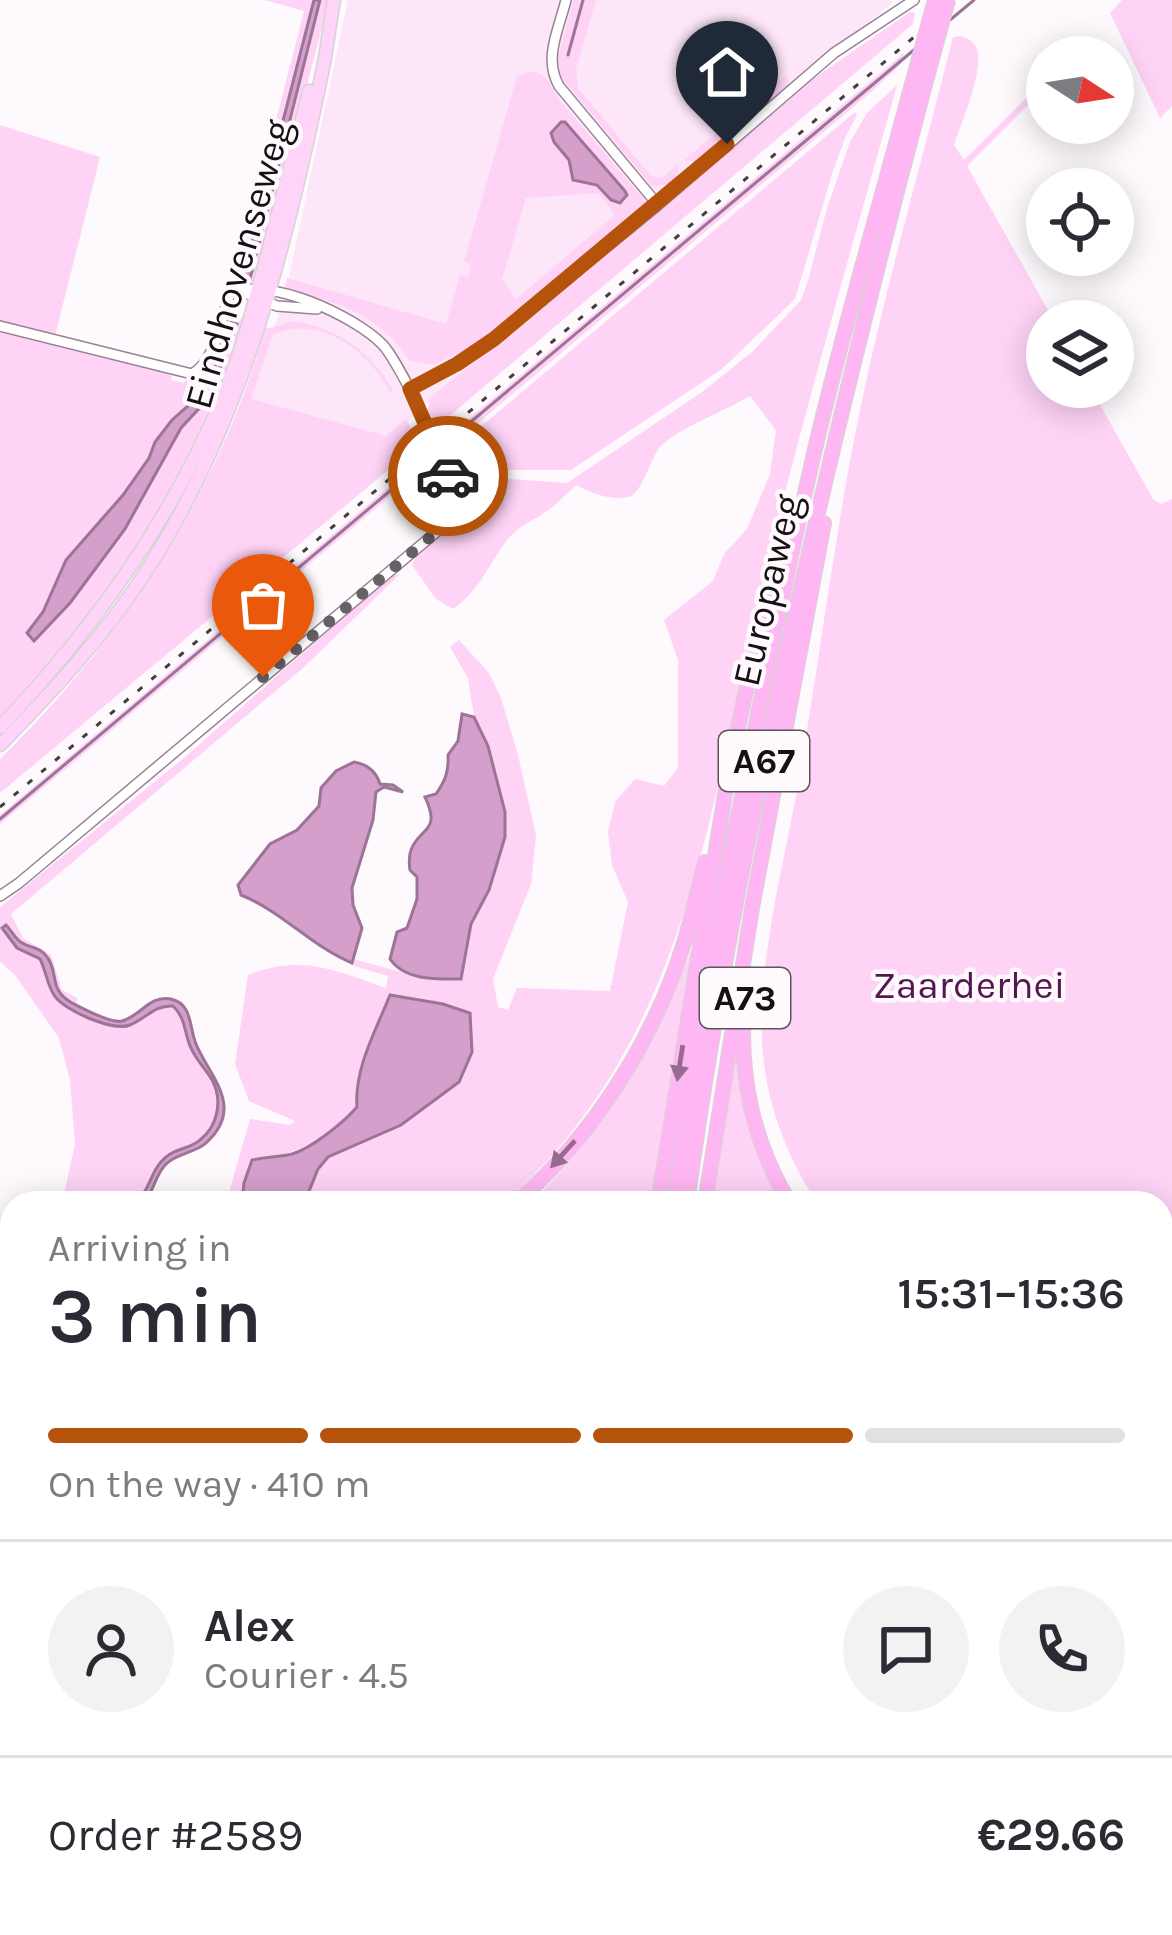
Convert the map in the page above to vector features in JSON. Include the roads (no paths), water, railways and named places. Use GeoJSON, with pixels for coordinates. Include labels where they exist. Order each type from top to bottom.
{"type":"FeatureCollection","features":[{"type":"Feature","properties":{"kind":"highway","name":"Europaweg"},"geometry":{"type":"LineString","coordinates":[[676,1191],[730,866],[813,456],[935,0]]}},
{"type":"Feature","properties":{"kind":"highway","name":"Europaweg"},"geometry":{"type":"LineString","coordinates":[[689,1191],[750,830],[787,646],[862,324],[949,0]]}},
{"type":"Feature","properties":{"kind":"highway","name":"A67"},"geometry":{"type":"LineString","coordinates":[[707,1191],[752,908],[862,324]]}},
{"type":"Feature","properties":{"kind":"highway","name":"A67"},"geometry":{"type":"LineString","coordinates":[[660,1191],[741,712],[780,556],[813,456]]}},
{"type":"Feature","properties":{"kind":"highway","name":"A67"},"geometry":{"type":"LineString","coordinates":[[527,1191],[596,1114],[654,1019],[683,945],[727,782]]}},
{"type":"Feature","properties":{"kind":"highway","name":"A73"},"geometry":{"type":"LineString","coordinates":[[752,908],[743,1017],[745,1070],[753,1123],[783,1191]]}},
{"type":"Feature","properties":{"kind":"main road","name":"Eindhovenseweg"},"geometry":{"type":"LineString","coordinates":[[0,745],[73,668],[146,572],[217,441],[243,377],[334,0]]}},
{"type":"Feature","properties":{"kind":"main road","name":"Eindhovenseweg"},"geometry":{"type":"LineString","coordinates":[[0,727],[96,616],[170,506],[196,458],[262,295]]}},
{"type":"Feature","properties":{"kind":"street"},"geometry":{"type":"LineString","coordinates":[[566,0],[550,61],[552,73],[658,205]]}},
{"type":"Feature","properties":{"kind":"street"},"geometry":{"type":"LineString","coordinates":[[410,389],[494,339],[834,53],[914,0]]}},
{"type":"Feature","properties":{"kind":"street"},"geometry":{"type":"LineString","coordinates":[[0,326],[193,374],[208,360],[230,294],[238,290],[310,302],[347,318],[396,360],[452,483],[446,521],[0,896]]}},
{"type":"Feature","properties":{"kind":"waterway"},"geometry":{"type":"LineString","coordinates":[[568,55],[583,0]]}},
{"type":"Feature","properties":{"kind":"waterway"},"geometry":{"type":"LineString","coordinates":[[950,20],[974,0]]}},
{"type":"Feature","properties":{"kind":"waterway"},"geometry":{"type":"LineString","coordinates":[[448,441],[915,49]]}},
{"type":"Feature","properties":{"kind":"waterway"},"geometry":{"type":"LineString","coordinates":[[0,819],[422,464]]}},
{"type":"Feature","properties":{"kind":"railway"},"geometry":{"type":"LineString","coordinates":[[0,807],[958,0]]}},
{"type":"Feature","properties":{"kind":"park label","name":"Zaarderhei"},"geometry":{"type":"Point","coordinates":[969,985]}}]}
